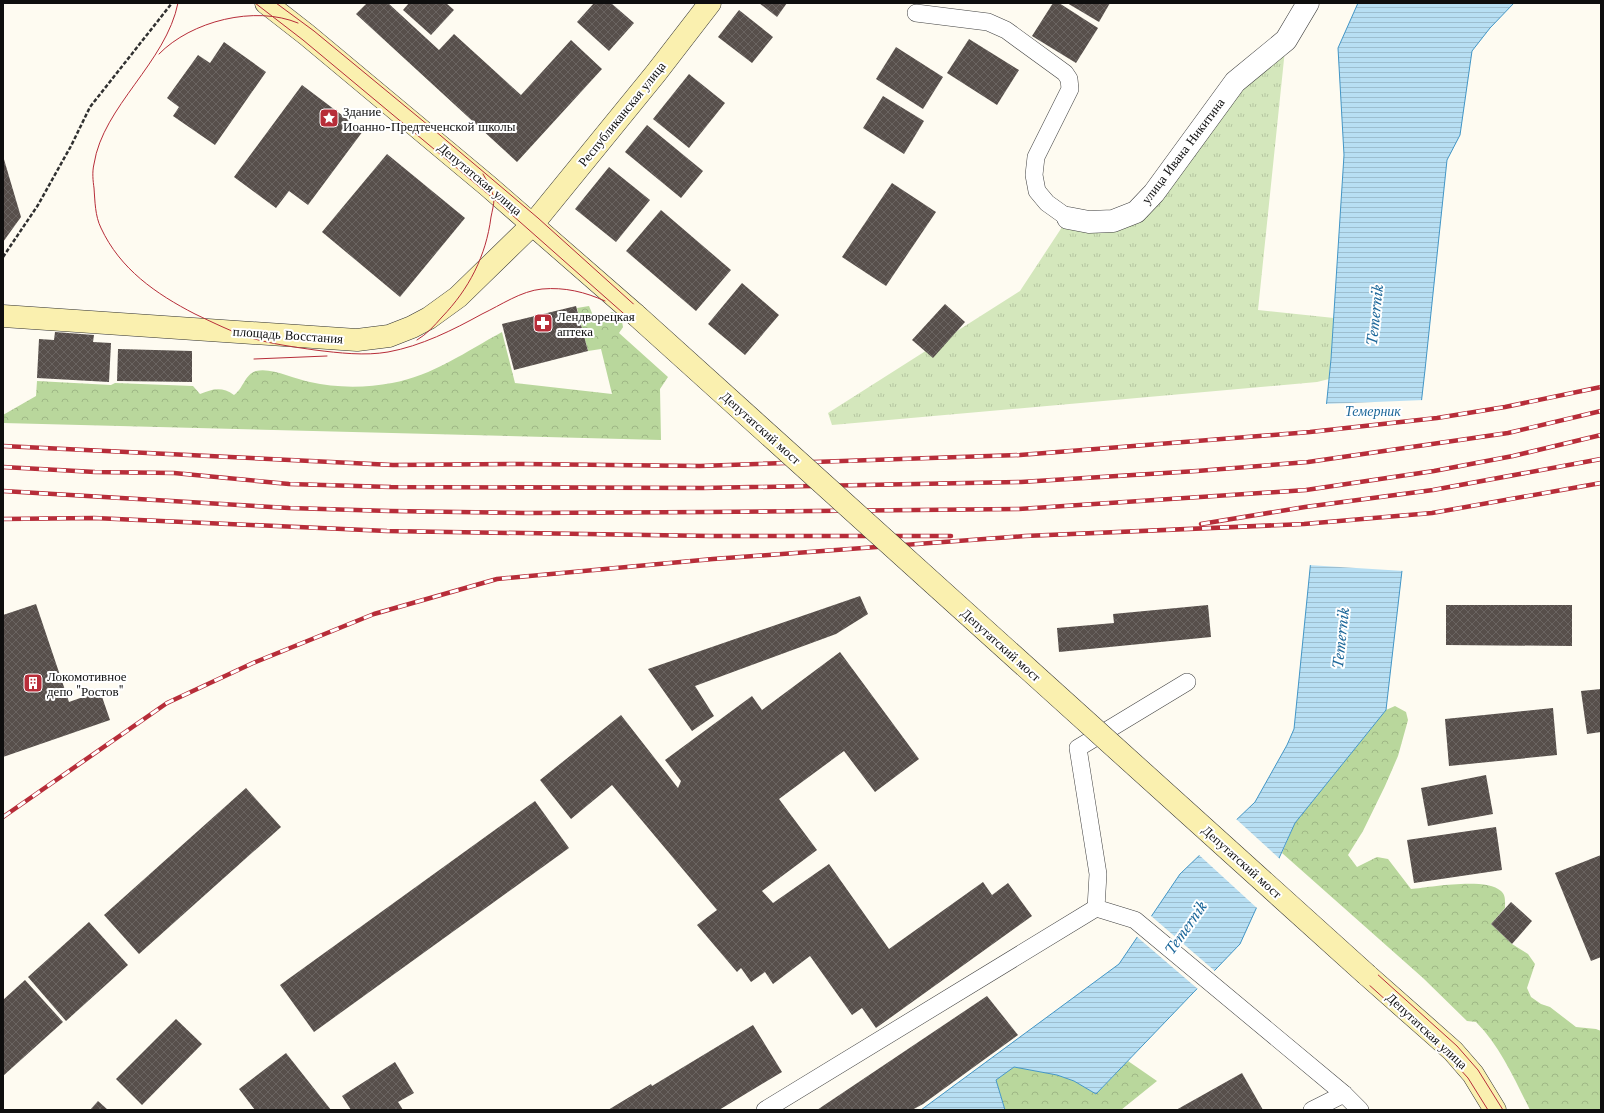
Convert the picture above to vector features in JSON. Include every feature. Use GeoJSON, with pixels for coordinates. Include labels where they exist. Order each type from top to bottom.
{"type":"FeatureCollection","features":[{"type":"Feature","properties":{"kind":"street","name":"Республиканская улица"},"geometry":{"type":"LineString","coordinates":[[533,224],[656,73],[710,3]]}},
{"type":"Feature","properties":{"kind":"street","name":"улица Ивана Никитина"},"geometry":{"type":"LineString","coordinates":[[1068,218],[1089,222],[1113,221],[1136,212],[1154,193],[1235,82],[1286,40],[1308,3]]}},
{"type":"Feature","properties":{"kind":"street","name":"Депутатская улица"},"geometry":{"type":"LineString","coordinates":[[274,6],[533,224],[636,315]]}},
{"type":"Feature","properties":{"kind":"street","name":"площадь Восстания"},"geometry":{"type":"LineString","coordinates":[[3,316],[357,340],[389,336],[418,324],[458,297],[533,224]]}},
{"type":"Feature","properties":{"kind":"street","name":"Депутатский мост"},"geometry":{"type":"LineString","coordinates":[[636,315],[1367,975]]}},
{"type":"Feature","properties":{"kind":"street","name":"Депутатская улица"},"geometry":{"type":"LineString","coordinates":[[1367,975],[1453,1051],[1473,1074],[1495,1110]]}},
{"type":"Feature","properties":{"kind":"lane","name":"улица Ивана Никитина"},"geometry":{"type":"LineString","coordinates":[[916,13],[988,22],[1000,27],[1065,73],[1070,79],[1070,89],[1036,157],[1034,175],[1037,190],[1047,203],[1068,218]]}},
{"type":"Feature","properties":{"kind":"lane"},"geometry":{"type":"LineString","coordinates":[[1096,908],[1098,874],[1078,748],[1187,682]]}},
{"type":"Feature","properties":{"kind":"lane"},"geometry":{"type":"LineString","coordinates":[[764,1110],[1096,908],[1135,920],[1344,1094],[1360,1110]]}},
{"type":"Feature","properties":{"kind":"lane"},"geometry":{"type":"LineString","coordinates":[[1312,1110],[1344,1094]]}},
{"type":"Feature","properties":{"kind":"path"},"geometry":{"type":"LineString","coordinates":[[3,256],[38,205],[71,146],[90,107],[172,3]]}},
{"type":"Feature","properties":{"kind":"green space"},"geometry":{"type":"Polygon","coordinates":[[[1286,40],[1258,310],[1334,318],[1329,379],[1317,382],[832,425],[828,413],[1020,291],[1068,218],[1113,221],[1286,40]]]}},
{"type":"Feature","properties":{"kind":"green space"},"geometry":{"type":"Polygon","coordinates":[[[589,306],[595,320],[612,312],[617,314],[623,327],[619,333],[668,377],[660,389],[661,440],[3,423],[3,415],[36,396],[37,381],[111,385],[115,383],[193,386],[200,394],[221,389],[234,395],[249,375],[256,371],[262,370],[320,384],[351,387],[372,386],[407,380],[421,375],[449,362],[502,332],[515,383],[612,394],[601,349],[588,351],[577,308],[589,306]]]}},
{"type":"Feature","properties":{"kind":"green space"},"geometry":{"type":"Polygon","coordinates":[[[1395,706],[1406,712],[1408,720],[1398,756],[1363,831],[1348,855],[1357,867],[1377,857],[1388,859],[1411,889],[1458,884],[1483,884],[1494,887],[1503,893],[1505,908],[1491,924],[1512,944],[1528,954],[1535,964],[1527,988],[1531,997],[1541,1004],[1550,1007],[1576,1027],[1601,1031],[1601,1110],[1530,1110],[1500,1052],[1485,1031],[1476,1022],[1467,1021],[1423,978],[1282,853],[1295,823],[1386,710],[1395,706]]]}},
{"type":"Feature","properties":{"kind":"green space"},"geometry":{"type":"Polygon","coordinates":[[[1128,1061],[1157,1081],[1121,1110],[1005,1110],[996,1080],[1014,1067],[1057,1075],[1074,1081],[1096,1094],[1128,1061]]]}},
{"type":"Feature","properties":{"kind":"water","name":"Темерник"},"geometry":{"type":"Polygon","coordinates":[[[1358,3],[1514,3],[1490,28],[1472,51],[1460,135],[1447,160],[1425,370],[1386,710],[1295,823],[1240,944],[1096,1094],[1074,1081],[1057,1075],[1014,1067],[996,1080],[1005,1110],[921,1110],[1119,964],[1180,874],[1255,802],[1287,745],[1294,729],[1331,359],[1344,155],[1338,48],[1358,3]]]}},
{"type":"Feature","properties":{"kind":"pier"},"geometry":{"type":"Polygon","coordinates":[[[1424,400],[1404,571],[1308,565],[1325,404],[1424,400]]]}},
{"type":"Feature","properties":{"kind":"pier"},"geometry":{"type":"Polygon","coordinates":[[[1235,818],[1281,860],[1258,909],[1198,854],[1235,818]]]}},
{"type":"Feature","properties":{"kind":"pier"},"geometry":{"type":"Polygon","coordinates":[[[1150,915],[1216,972],[1199,990],[1136,936],[1150,915]]]}},
{"type":"Feature","properties":{"kind":"building"},"geometry":{"type":"Polygon","coordinates":[[[367,3],[388,3],[439,50],[454,34],[521,95],[571,40],[602,69],[517,162],[356,14],[367,3]]]}},
{"type":"Feature","properties":{"kind":"building"},"geometry":{"type":"Polygon","coordinates":[[[409,3],[446,3],[454,10],[431,35],[403,10],[409,3]]]}},
{"type":"Feature","properties":{"kind":"building"},"geometry":{"type":"Polygon","coordinates":[[[594,3],[611,3],[634,23],[609,51],[577,22],[594,3]]]}},
{"type":"Feature","properties":{"kind":"building"},"geometry":{"type":"Polygon","coordinates":[[[759,3],[787,3],[777,17],[759,3]]]}},
{"type":"Feature","properties":{"kind":"building"},"geometry":{"type":"Polygon","coordinates":[[[1053,3],[1059,3],[1098,28],[1076,63],[1032,36],[1053,3]]]}},
{"type":"Feature","properties":{"kind":"building"},"geometry":{"type":"Polygon","coordinates":[[[1067,3],[1110,3],[1099,22],[1067,3]]]}},
{"type":"Feature","properties":{"kind":"building"},"geometry":{"type":"Polygon","coordinates":[[[739,10],[773,37],[752,63],[718,37],[739,10]]]}},
{"type":"Feature","properties":{"kind":"building"},"geometry":{"type":"Polygon","coordinates":[[[969,39],[1019,70],[997,105],[947,73],[969,39]]]}},
{"type":"Feature","properties":{"kind":"building"},"geometry":{"type":"Polygon","coordinates":[[[224,42],[266,72],[215,145],[173,116],[179,107],[167,98],[198,55],[210,63],[224,42]]]}},
{"type":"Feature","properties":{"kind":"building"},"geometry":{"type":"Polygon","coordinates":[[[896,47],[943,77],[923,109],[876,79],[896,47]]]}},
{"type":"Feature","properties":{"kind":"building"},"geometry":{"type":"Polygon","coordinates":[[[689,74],[725,103],[689,148],[653,119],[689,74]]]}},
{"type":"Feature","properties":{"kind":"building"},"geometry":{"type":"Polygon","coordinates":[[[302,85],[363,131],[308,205],[289,191],[276,208],[234,177],[302,85]]]}},
{"type":"Feature","properties":{"kind":"building"},"geometry":{"type":"Polygon","coordinates":[[[883,96],[924,121],[904,154],[863,128],[883,96]]]}},
{"type":"Feature","properties":{"kind":"building"},"geometry":{"type":"Polygon","coordinates":[[[647,125],[703,171],[681,198],[625,152],[647,125]]]}},
{"type":"Feature","properties":{"kind":"building"},"geometry":{"type":"Polygon","coordinates":[[[387,154],[465,218],[400,297],[322,232],[387,154]]]}},
{"type":"Feature","properties":{"kind":"building"},"geometry":{"type":"Polygon","coordinates":[[[3,156],[21,217],[3,242],[3,156]]]}},
{"type":"Feature","properties":{"kind":"building"},"geometry":{"type":"Polygon","coordinates":[[[609,167],[650,200],[616,242],[575,209],[609,167]]]}},
{"type":"Feature","properties":{"kind":"building"},"geometry":{"type":"Polygon","coordinates":[[[892,183],[936,212],[886,286],[842,257],[892,183]]]}},
{"type":"Feature","properties":{"kind":"building"},"geometry":{"type":"Polygon","coordinates":[[[661,210],[731,270],[696,311],[626,251],[661,210]]]}},
{"type":"Feature","properties":{"kind":"building"},"geometry":{"type":"Polygon","coordinates":[[[742,283],[779,315],[745,355],[708,324],[742,283]]]}},
{"type":"Feature","properties":{"kind":"building"},"geometry":{"type":"Polygon","coordinates":[[[945,304],[965,322],[933,358],[912,340],[945,304]]]}},
{"type":"Feature","properties":{"kind":"building"},"geometry":{"type":"Polygon","coordinates":[[[576,306],[588,351],[514,370],[502,324],[576,306]]]}},
{"type":"Feature","properties":{"kind":"building"},"geometry":{"type":"Polygon","coordinates":[[[55,332],[94,335],[93,342],[111,343],[109,382],[37,378],[39,339],[54,340],[55,332]]]}},
{"type":"Feature","properties":{"kind":"building"},"geometry":{"type":"Polygon","coordinates":[[[118,349],[192,351],[192,382],[117,381],[118,349]]]}},
{"type":"Feature","properties":{"kind":"building"},"geometry":{"type":"Polygon","coordinates":[[[860,596],[868,614],[836,634],[695,686],[714,716],[692,731],[648,669],[860,596]]]}},
{"type":"Feature","properties":{"kind":"building","name":"Локомотивное депо \"Ростов\""},"geometry":{"type":"Polygon","coordinates":[[[36,604],[69,702],[100,691],[110,720],[3,757],[3,615],[36,604]]]}},
{"type":"Feature","properties":{"kind":"building"},"geometry":{"type":"Polygon","coordinates":[[[1208,605],[1211,637],[1059,652],[1057,628],[1114,623],[1113,614],[1208,605]]]}},
{"type":"Feature","properties":{"kind":"building"},"geometry":{"type":"Polygon","coordinates":[[[1446,605],[1572,605],[1572,646],[1446,645],[1446,605]]]}},
{"type":"Feature","properties":{"kind":"building"},"geometry":{"type":"Polygon","coordinates":[[[840,652],[919,759],[875,792],[844,751],[779,799],[817,850],[762,891],[773,903],[829,864],[889,949],[983,882],[992,895],[1008,883],[1032,916],[876,1028],[862,1008],[852,1015],[810,956],[773,984],[765,972],[751,982],[741,968],[737,972],[697,925],[717,910],[612,785],[571,819],[540,780],[621,715],[678,788],[681,781],[665,760],[752,696],[762,710],[840,652]]]}},
{"type":"Feature","properties":{"kind":"building"},"geometry":{"type":"Polygon","coordinates":[[[1601,689],[1601,732],[1587,734],[1581,691],[1601,689]]]}},
{"type":"Feature","properties":{"kind":"building"},"geometry":{"type":"Polygon","coordinates":[[[1553,708],[1557,755],[1449,766],[1445,719],[1553,708]]]}},
{"type":"Feature","properties":{"kind":"building"},"geometry":{"type":"Polygon","coordinates":[[[1486,775],[1493,814],[1428,826],[1421,788],[1486,775]]]}},
{"type":"Feature","properties":{"kind":"building"},"geometry":{"type":"Polygon","coordinates":[[[246,788],[281,827],[139,954],[104,915],[246,788]]]}},
{"type":"Feature","properties":{"kind":"building"},"geometry":{"type":"Polygon","coordinates":[[[535,801],[569,848],[314,1032],[280,985],[535,801]]]}},
{"type":"Feature","properties":{"kind":"building"},"geometry":{"type":"Polygon","coordinates":[[[1496,827],[1502,870],[1414,883],[1407,840],[1496,827]]]}},
{"type":"Feature","properties":{"kind":"building"},"geometry":{"type":"Polygon","coordinates":[[[1601,855],[1601,957],[1591,961],[1555,873],[1601,855]]]}},
{"type":"Feature","properties":{"kind":"building"},"geometry":{"type":"Polygon","coordinates":[[[1511,902],[1532,921],[1512,944],[1491,924],[1511,902]]]}},
{"type":"Feature","properties":{"kind":"building"},"geometry":{"type":"Polygon","coordinates":[[[89,922],[128,965],[66,1021],[28,977],[89,922]]]}},
{"type":"Feature","properties":{"kind":"building"},"geometry":{"type":"Polygon","coordinates":[[[25,980],[63,1022],[3,1076],[3,1000],[25,980]]]}},
{"type":"Feature","properties":{"kind":"building"},"geometry":{"type":"Polygon","coordinates":[[[987,996],[1018,1035],[923,1104],[912,1110],[817,1110],[987,996]]]}},
{"type":"Feature","properties":{"kind":"building"},"geometry":{"type":"Polygon","coordinates":[[[176,1019],[202,1044],[142,1105],[116,1079],[176,1019]]]}},
{"type":"Feature","properties":{"kind":"building"},"geometry":{"type":"Polygon","coordinates":[[[753,1025],[782,1072],[719,1110],[608,1110],[651,1084],[652,1086],[753,1025]]]}},
{"type":"Feature","properties":{"kind":"building"},"geometry":{"type":"Polygon","coordinates":[[[286,1053],[331,1110],[255,1110],[239,1089],[286,1053]]]}},
{"type":"Feature","properties":{"kind":"building"},"geometry":{"type":"Polygon","coordinates":[[[395,1062],[414,1093],[398,1102],[403,1110],[351,1110],[342,1096],[395,1062]]]}},
{"type":"Feature","properties":{"kind":"building"},"geometry":{"type":"Polygon","coordinates":[[[1242,1073],[1263,1110],[1176,1110],[1242,1073]]]}},
{"type":"Feature","properties":{"kind":"building"},"geometry":{"type":"Polygon","coordinates":[[[98,1101],[108,1110],[90,1110],[98,1101]]]}},
{"type":"Feature","properties":{"kind":"tram line"},"geometry":{"type":"LineString","coordinates":[[178,3],[171,25],[161,45],[109,123],[100,143],[93,170],[96,208],[101,228],[118,256],[140,279],[153,289],[195,314],[251,338],[275,344],[307,349],[361,354],[388,352],[425,342],[460,326],[511,299],[534,290],[567,290],[590,295],[605,301]]}},
{"type":"Feature","properties":{"kind":"tram line"},"geometry":{"type":"LineString","coordinates":[[255,3],[303,40],[494,199],[631,320],[1448,1056],[1468,1078],[1488,1110]]}},
{"type":"Feature","properties":{"kind":"tram line"},"geometry":{"type":"LineString","coordinates":[[276,3],[314,31],[538,218],[1457,1046],[1478,1070],[1503,1110]]}},
{"type":"Feature","properties":{"kind":"tram line"},"geometry":{"type":"LineString","coordinates":[[159,54],[172,42],[188,33],[224,19],[244,16],[263,16],[281,18],[298,23]]}},
{"type":"Feature","properties":{"kind":"tram line"},"geometry":{"type":"LineString","coordinates":[[417,340],[430,330],[452,306],[475,271],[489,231],[494,199],[491,189],[483,174]]}},
{"type":"Feature","properties":{"kind":"tram line"},"geometry":{"type":"LineString","coordinates":[[254,359],[327,356]]}},
{"type":"Feature","properties":{"kind":"railway"},"geometry":{"type":"LineString","coordinates":[[3,446],[393,465],[523,464],[700,466],[1020,455],[1310,432],[1437,418],[1505,407],[1601,387]]}},
{"type":"Feature","properties":{"kind":"railway"},"geometry":{"type":"LineString","coordinates":[[3,467],[95,472],[174,473],[289,484],[391,487],[703,488],[1021,482],[1197,471],[1308,462],[1508,433],[1601,411]]}},
{"type":"Feature","properties":{"kind":"railway"},"geometry":{"type":"LineString","coordinates":[[3,491],[289,508],[390,511],[526,513],[1019,509],[1306,490],[1434,471],[1513,456],[1601,435]]}},
{"type":"Feature","properties":{"kind":"railway"},"geometry":{"type":"LineString","coordinates":[[1201,524],[1305,507],[1433,490],[1601,459]]}},
{"type":"Feature","properties":{"kind":"railway"},"geometry":{"type":"LineString","coordinates":[[3,817],[167,703],[253,663],[374,614],[497,579],[713,559],[1025,536],[1304,524],[1432,513],[1601,483]]}},
{"type":"Feature","properties":{"kind":"railway"},"geometry":{"type":"LineString","coordinates":[[3,519],[94,518],[387,531],[710,536],[951,536]]}},
{"type":"Feature","properties":{"kind":"place","name":"Здание Иоанно-Предтеченской школы"},"geometry":{"type":"Point","coordinates":[329,118]}},
{"type":"Feature","properties":{"kind":"place","name":"Лендворецкая аптека"},"geometry":{"type":"Point","coordinates":[543,323]}},
{"type":"Feature","properties":{"kind":"place","name":"Локомотивное депо \"Ростов\""},"geometry":{"type":"Point","coordinates":[33,683]}},
{"type":"Feature","properties":{"kind":"water label","name":"Temernik"},"geometry":{"type":"Point","coordinates":[1375,315]}},
{"type":"Feature","properties":{"kind":"water label","name":"Temernik"},"geometry":{"type":"Point","coordinates":[1341,638]}},
{"type":"Feature","properties":{"kind":"water label","name":"Temernik"},"geometry":{"type":"Point","coordinates":[1186,928]}}]}
